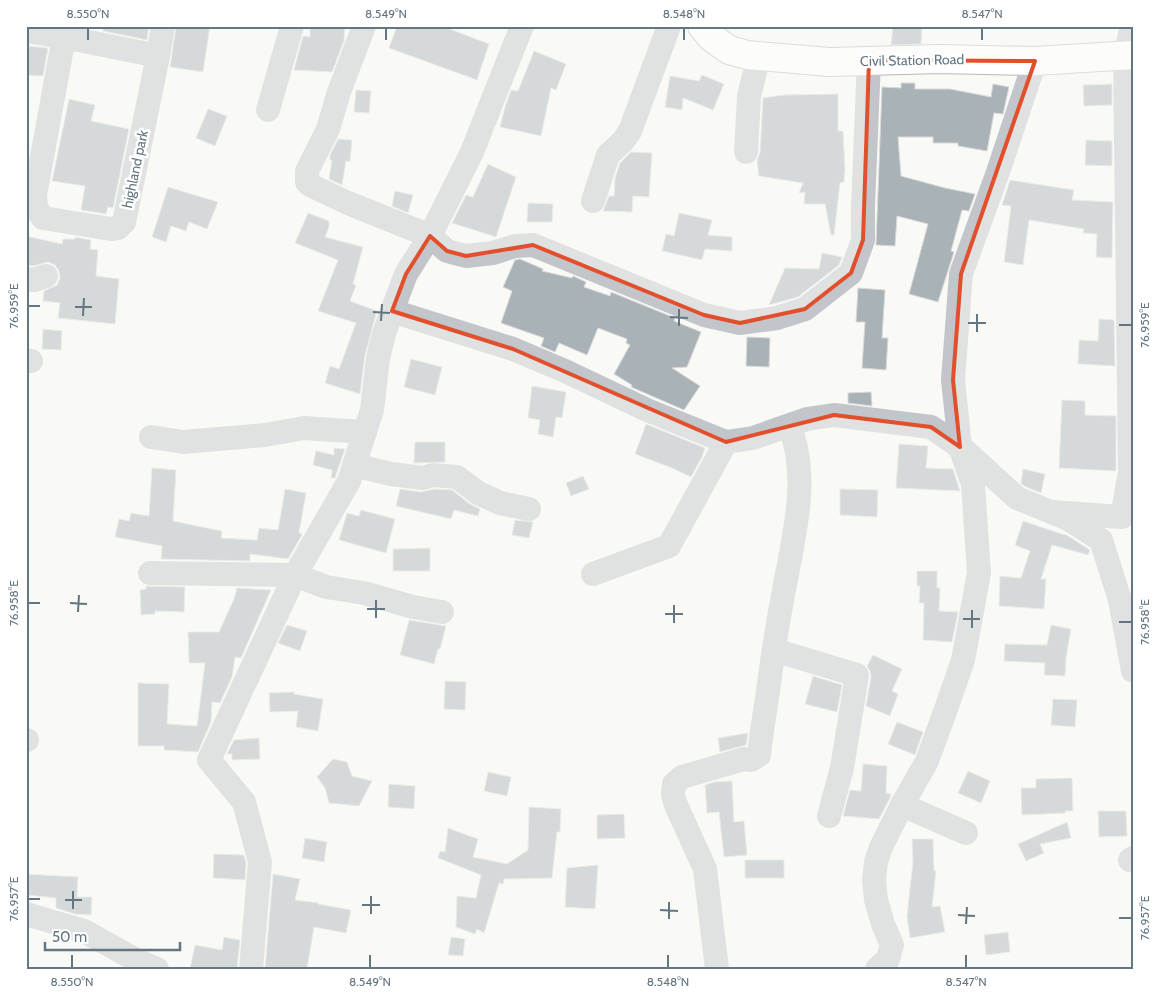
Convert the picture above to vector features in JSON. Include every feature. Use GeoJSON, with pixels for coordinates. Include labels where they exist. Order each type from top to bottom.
{"type":"FeatureCollection","features":[{"type":"Feature","properties":{"kind":"main road","name":"Civil Station Road"},"geometry":{"type":"LineString","coordinates":[[702,26],[711,37],[729,50],[746,56],[829,62],[940,59],[1035,61],[1129,55]]}},
{"type":"Feature","properties":{"kind":"street","name":"highland park"},"geometry":{"type":"LineString","coordinates":[[65,32],[35,195],[36,208],[43,218],[118,228],[124,222],[163,26]]}},
{"type":"Feature","properties":{"kind":"street"},"geometry":{"type":"LineString","coordinates":[[268,110],[292,26]]}},
{"type":"Feature","properties":{"kind":"street"},"geometry":{"type":"LineString","coordinates":[[364,26],[339,92],[328,129],[307,171],[307,182],[317,189],[348,203],[430,236],[447,251],[466,256],[493,253],[515,246],[533,245],[704,315],[740,323],[776,318],[805,309],[852,273],[863,240],[869,60]]}},
{"type":"Feature","properties":{"kind":"street"},"geometry":{"type":"LineString","coordinates":[[251,969],[260,862],[244,802],[209,760],[295,575],[349,481],[372,410],[378,358],[392,310],[406,274],[430,236],[472,152],[522,26]]}},
{"type":"Feature","properties":{"kind":"street"},"geometry":{"type":"LineString","coordinates":[[593,201],[608,155],[623,141],[630,130],[669,26]]}},
{"type":"Feature","properties":{"kind":"street"},"geometry":{"type":"LineString","coordinates":[[1052,512],[1122,518],[1130,461],[1129,55],[1132,26]]}},
{"type":"Feature","properties":{"kind":"street"},"geometry":{"type":"LineString","coordinates":[[26,31],[65,32],[158,56]]}},
{"type":"Feature","properties":{"kind":"street"},"geometry":{"type":"LineString","coordinates":[[746,152],[749,96],[759,56]]}},
{"type":"Feature","properties":{"kind":"street"},"geometry":{"type":"LineString","coordinates":[[877,969],[888,959],[892,945],[876,900],[874,880],[876,862],[881,847],[902,805],[927,761],[963,660],[979,573],[973,484],[960,447],[953,380],[961,274],[1035,61]]}},
{"type":"Feature","properties":{"kind":"street"},"geometry":{"type":"LineString","coordinates":[[392,310],[513,349],[565,371],[647,410],[726,442],[753,438],[807,419],[834,416],[931,427],[960,447],[1017,498],[1068,519],[1102,540],[1120,600],[1133,671]]}},
{"type":"Feature","properties":{"kind":"street"},"geometry":{"type":"LineString","coordinates":[[717,969],[705,869],[676,805],[673,794],[674,784],[682,778],[744,759],[751,760],[759,755],[782,600],[792,554],[799,490],[796,441],[789,426]]}},
{"type":"Feature","properties":{"kind":"street"},"geometry":{"type":"LineString","coordinates":[[151,437],[183,442],[265,435],[304,428],[365,432]]}},
{"type":"Feature","properties":{"kind":"street"},"geometry":{"type":"LineString","coordinates":[[593,574],[669,546],[726,442]]}},
{"type":"Feature","properties":{"kind":"street"},"geometry":{"type":"LineString","coordinates":[[354,465],[391,474],[422,478],[433,475],[457,477],[478,494],[500,503],[529,510]]}},
{"type":"Feature","properties":{"kind":"street"},"geometry":{"type":"LineString","coordinates":[[150,573],[295,575],[326,587],[364,593],[412,607],[442,612]]}},
{"type":"Feature","properties":{"kind":"street"},"geometry":{"type":"LineString","coordinates":[[774,650],[857,675],[842,768],[829,816]]}},
{"type":"Feature","properties":{"kind":"street"},"geometry":{"type":"LineString","coordinates":[[902,805],[966,833]]}},
{"type":"Feature","properties":{"kind":"street"},"geometry":{"type":"LineString","coordinates":[[26,914],[84,931],[136,960],[157,969]]}},
{"type":"Feature","properties":{"kind":"highlighted area"},"geometry":{"type":"Polygon","coordinates":[[[869,60],[1035,61],[961,274],[953,380],[960,447],[931,427],[834,415],[726,442],[513,349],[392,311],[406,274],[430,236],[447,251],[466,256],[533,245],[704,315],[740,323],[805,309],[851,273],[863,240],[869,60]]]}},
{"type":"Feature","properties":{"kind":"building"},"geometry":{"type":"Polygon","coordinates":[[[103,26],[149,26],[147,40],[103,31],[103,26]]]}},
{"type":"Feature","properties":{"kind":"building"},"geometry":{"type":"Polygon","coordinates":[[[176,26],[210,26],[203,72],[170,67],[176,26]]]}},
{"type":"Feature","properties":{"kind":"building"},"geometry":{"type":"Polygon","coordinates":[[[310,26],[345,26],[344,41],[332,72],[294,70],[303,36],[310,37],[310,26]]]}},
{"type":"Feature","properties":{"kind":"building"},"geometry":{"type":"Polygon","coordinates":[[[397,26],[442,26],[489,44],[477,80],[389,48],[397,26]]]}},
{"type":"Feature","properties":{"kind":"building"},"geometry":{"type":"Polygon","coordinates":[[[893,26],[922,26],[921,44],[891,45],[893,26]]]}},
{"type":"Feature","properties":{"kind":"building"},"geometry":{"type":"Polygon","coordinates":[[[28,46],[48,48],[43,76],[27,75],[28,46]]]}},
{"type":"Feature","properties":{"kind":"building"},"geometry":{"type":"Polygon","coordinates":[[[534,51],[566,64],[556,90],[551,88],[541,136],[500,127],[511,90],[518,91],[534,51]]]}},
{"type":"Feature","properties":{"kind":"building"},"geometry":{"type":"Polygon","coordinates":[[[702,75],[724,84],[713,110],[683,98],[682,110],[665,107],[670,76],[699,81],[702,75]]]}},
{"type":"Feature","properties":{"kind":"building"},"geometry":{"type":"Polygon","coordinates":[[[901,83],[915,83],[915,89],[950,89],[991,97],[993,84],[1009,87],[1003,114],[994,113],[987,151],[958,146],[958,143],[933,143],[933,137],[898,137],[901,176],[975,194],[969,211],[962,210],[951,251],[954,252],[938,302],[909,294],[928,224],[897,216],[895,246],[876,245],[882,87],[901,88],[901,83]]]}},
{"type":"Feature","properties":{"kind":"building"},"geometry":{"type":"Polygon","coordinates":[[[1112,84],[1112,105],[1084,106],[1083,85],[1112,84]]]}},
{"type":"Feature","properties":{"kind":"building"},"geometry":{"type":"Polygon","coordinates":[[[356,90],[371,91],[369,113],[354,112],[356,90]]]}},
{"type":"Feature","properties":{"kind":"building"},"geometry":{"type":"Polygon","coordinates":[[[838,94],[838,131],[843,131],[845,170],[844,182],[840,183],[834,235],[831,235],[825,204],[804,204],[805,192],[799,193],[803,183],[759,176],[757,160],[760,153],[763,98],[783,95],[838,94]]]}},
{"type":"Feature","properties":{"kind":"building"},"geometry":{"type":"Polygon","coordinates":[[[69,99],[95,105],[91,121],[129,129],[113,208],[108,207],[106,214],[81,210],[85,186],[52,181],[69,99]]]}},
{"type":"Feature","properties":{"kind":"building"},"geometry":{"type":"Polygon","coordinates":[[[208,109],[227,116],[215,146],[196,138],[208,109]]]}},
{"type":"Feature","properties":{"kind":"building"},"geometry":{"type":"Polygon","coordinates":[[[338,139],[352,140],[350,162],[346,161],[342,185],[329,179],[332,160],[330,160],[330,155],[338,139]]]}},
{"type":"Feature","properties":{"kind":"building"},"geometry":{"type":"Polygon","coordinates":[[[1086,140],[1112,141],[1112,166],[1085,165],[1086,140]]]}},
{"type":"Feature","properties":{"kind":"building"},"geometry":{"type":"Polygon","coordinates":[[[631,152],[652,153],[649,197],[633,196],[632,212],[603,211],[609,196],[614,196],[615,178],[620,163],[631,152]]]}},
{"type":"Feature","properties":{"kind":"building"},"geometry":{"type":"Polygon","coordinates":[[[488,164],[516,177],[496,237],[452,223],[466,195],[473,197],[488,164]]]}},
{"type":"Feature","properties":{"kind":"building"},"geometry":{"type":"Polygon","coordinates":[[[1010,180],[1074,190],[1072,200],[1113,202],[1112,258],[1096,257],[1097,234],[1083,233],[1084,229],[1029,220],[1023,265],[1004,262],[1011,206],[1002,205],[1010,180]]]}},
{"type":"Feature","properties":{"kind":"building"},"geometry":{"type":"Polygon","coordinates":[[[168,187],[218,202],[207,229],[189,222],[186,231],[171,226],[166,242],[152,237],[168,187]]]}},
{"type":"Feature","properties":{"kind":"building"},"geometry":{"type":"Polygon","coordinates":[[[395,191],[413,195],[408,213],[392,206],[395,191]]]}},
{"type":"Feature","properties":{"kind":"building"},"geometry":{"type":"Polygon","coordinates":[[[528,203],[553,204],[552,222],[527,222],[528,203]]]}},
{"type":"Feature","properties":{"kind":"building"},"geometry":{"type":"Polygon","coordinates":[[[308,213],[329,221],[325,237],[363,247],[353,284],[356,285],[350,301],[377,311],[365,355],[360,394],[325,383],[330,366],[339,369],[356,323],[318,311],[338,260],[295,243],[308,213]]]}},
{"type":"Feature","properties":{"kind":"building"},"geometry":{"type":"Polygon","coordinates":[[[679,213],[712,220],[708,235],[732,237],[732,251],[705,249],[702,260],[662,251],[666,234],[674,236],[679,213]]]}},
{"type":"Feature","properties":{"kind":"building"},"geometry":{"type":"Polygon","coordinates":[[[26,236],[62,244],[63,239],[75,239],[75,237],[91,240],[90,249],[98,250],[96,276],[119,279],[115,324],[58,318],[60,303],[43,301],[44,291],[57,285],[60,278],[59,271],[55,265],[48,262],[33,266],[26,265],[26,236]]]}},
{"type":"Feature","properties":{"kind":"building"},"geometry":{"type":"Polygon","coordinates":[[[822,253],[842,257],[839,265],[798,297],[769,305],[785,268],[819,269],[822,253]]]}},
{"type":"Feature","properties":{"kind":"building"},"geometry":{"type":"Polygon","coordinates":[[[520,259],[543,269],[542,271],[572,278],[573,276],[586,282],[584,287],[610,296],[611,292],[675,318],[674,321],[701,332],[687,367],[672,368],[700,386],[684,410],[631,387],[632,385],[614,374],[630,345],[626,343],[627,339],[598,328],[587,355],[559,343],[555,352],[541,346],[544,338],[501,323],[512,291],[503,287],[515,260],[520,259]]]}},
{"type":"Feature","properties":{"kind":"building"},"geometry":{"type":"Polygon","coordinates":[[[858,288],[885,290],[882,338],[888,338],[886,370],[862,368],[865,322],[856,322],[858,288]]]}},
{"type":"Feature","properties":{"kind":"building"},"geometry":{"type":"Polygon","coordinates":[[[1099,319],[1114,320],[1115,366],[1078,364],[1079,340],[1098,341],[1099,319]]]}},
{"type":"Feature","properties":{"kind":"building"},"geometry":{"type":"Polygon","coordinates":[[[43,329],[62,331],[61,350],[42,349],[43,329]]]}},
{"type":"Feature","properties":{"kind":"building"},"geometry":{"type":"Polygon","coordinates":[[[747,337],[770,338],[769,367],[746,366],[747,337]]]}},
{"type":"Feature","properties":{"kind":"building"},"geometry":{"type":"Polygon","coordinates":[[[411,359],[442,367],[435,395],[404,387],[411,359]]]}},
{"type":"Feature","properties":{"kind":"building"},"geometry":{"type":"Polygon","coordinates":[[[532,386],[566,392],[562,418],[556,417],[553,437],[538,434],[540,420],[528,418],[532,386]]]}},
{"type":"Feature","properties":{"kind":"building"},"geometry":{"type":"Polygon","coordinates":[[[871,392],[872,406],[848,403],[848,393],[871,392]]]}},
{"type":"Feature","properties":{"kind":"building"},"geometry":{"type":"Polygon","coordinates":[[[1062,400],[1085,401],[1085,415],[1116,416],[1116,471],[1059,468],[1062,400]]]}},
{"type":"Feature","properties":{"kind":"building"},"geometry":{"type":"Polygon","coordinates":[[[646,424],[705,448],[691,477],[635,454],[646,424]]]}},
{"type":"Feature","properties":{"kind":"building"},"geometry":{"type":"Polygon","coordinates":[[[415,442],[445,442],[445,462],[414,463],[415,442]]]}},
{"type":"Feature","properties":{"kind":"building"},"geometry":{"type":"Polygon","coordinates":[[[899,444],[928,446],[926,468],[953,469],[960,491],[896,488],[899,444]]]}},
{"type":"Feature","properties":{"kind":"building"},"geometry":{"type":"Polygon","coordinates":[[[334,448],[345,449],[335,478],[331,478],[332,470],[313,465],[316,451],[334,455],[334,448]]]}},
{"type":"Feature","properties":{"kind":"building"},"geometry":{"type":"Polygon","coordinates":[[[152,468],[176,470],[173,521],[222,531],[221,538],[257,540],[259,528],[278,530],[285,489],[306,493],[299,533],[302,535],[288,559],[250,554],[250,561],[161,559],[162,546],[115,537],[119,519],[129,521],[131,513],[149,516],[152,468]]]}},
{"type":"Feature","properties":{"kind":"building"},"geometry":{"type":"Polygon","coordinates":[[[1023,469],[1045,474],[1041,493],[1021,483],[1023,469]]]}},
{"type":"Feature","properties":{"kind":"building"},"geometry":{"type":"Polygon","coordinates":[[[583,476],[589,489],[571,496],[566,483],[583,476]]]}},
{"type":"Feature","properties":{"kind":"building"},"geometry":{"type":"Polygon","coordinates":[[[400,489],[421,492],[434,489],[452,490],[480,509],[478,516],[454,510],[451,519],[396,506],[400,489]]]}},
{"type":"Feature","properties":{"kind":"building"},"geometry":{"type":"Polygon","coordinates":[[[840,489],[878,490],[877,517],[840,515],[840,489]]]}},
{"type":"Feature","properties":{"kind":"building"},"geometry":{"type":"Polygon","coordinates":[[[361,510],[395,519],[386,553],[339,540],[347,513],[359,516],[361,510]]]}},
{"type":"Feature","properties":{"kind":"building"},"geometry":{"type":"Polygon","coordinates":[[[515,520],[533,522],[529,538],[512,535],[515,520]]]}},
{"type":"Feature","properties":{"kind":"building"},"geometry":{"type":"Polygon","coordinates":[[[1023,521],[1065,534],[1090,550],[1088,555],[1052,545],[1041,579],[1046,579],[1044,609],[999,606],[1000,576],[1021,578],[1030,551],[1015,545],[1023,521]]]}},
{"type":"Feature","properties":{"kind":"building"},"geometry":{"type":"Polygon","coordinates":[[[430,548],[430,571],[393,571],[393,549],[430,548]]]}},
{"type":"Feature","properties":{"kind":"building"},"geometry":{"type":"Polygon","coordinates":[[[917,571],[937,571],[937,588],[940,588],[939,611],[958,612],[952,642],[923,640],[924,603],[919,603],[920,586],[917,586],[917,571]]]}},
{"type":"Feature","properties":{"kind":"building"},"geometry":{"type":"Polygon","coordinates":[[[146,586],[185,587],[184,612],[155,611],[155,614],[141,615],[140,590],[146,589],[146,586]]]}},
{"type":"Feature","properties":{"kind":"building"},"geometry":{"type":"Polygon","coordinates":[[[237,588],[271,590],[241,658],[235,657],[232,677],[220,703],[212,702],[211,722],[198,752],[164,750],[164,746],[138,746],[138,683],[169,684],[167,724],[197,726],[205,663],[189,663],[188,632],[219,632],[237,588]]]}},
{"type":"Feature","properties":{"kind":"building"},"geometry":{"type":"Polygon","coordinates":[[[409,620],[446,626],[434,664],[400,655],[409,620]]]}},
{"type":"Feature","properties":{"kind":"building"},"geometry":{"type":"Polygon","coordinates":[[[287,625],[307,631],[300,651],[278,643],[287,625]]]}},
{"type":"Feature","properties":{"kind":"building"},"geometry":{"type":"Polygon","coordinates":[[[1051,625],[1071,629],[1065,676],[1044,675],[1045,663],[1004,661],[1005,644],[1047,645],[1051,625]]]}},
{"type":"Feature","properties":{"kind":"building"},"geometry":{"type":"Polygon","coordinates":[[[873,655],[902,669],[892,691],[898,694],[890,716],[866,706],[871,677],[867,666],[873,655]]]}},
{"type":"Feature","properties":{"kind":"building"},"geometry":{"type":"Polygon","coordinates":[[[813,676],[842,685],[837,712],[805,704],[813,676]]]}},
{"type":"Feature","properties":{"kind":"building"},"geometry":{"type":"Polygon","coordinates":[[[445,681],[466,682],[465,710],[444,709],[445,681]]]}},
{"type":"Feature","properties":{"kind":"building"},"geometry":{"type":"Polygon","coordinates":[[[294,692],[294,694],[323,699],[318,731],[296,727],[298,711],[270,712],[269,693],[294,692]]]}},
{"type":"Feature","properties":{"kind":"building"},"geometry":{"type":"Polygon","coordinates":[[[1053,699],[1077,700],[1075,727],[1051,725],[1053,699]]]}},
{"type":"Feature","properties":{"kind":"building"},"geometry":{"type":"Polygon","coordinates":[[[897,722],[923,732],[915,755],[888,744],[897,722]]]}},
{"type":"Feature","properties":{"kind":"building"},"geometry":{"type":"Polygon","coordinates":[[[748,733],[746,745],[720,752],[718,738],[748,733]]]}},
{"type":"Feature","properties":{"kind":"building"},"geometry":{"type":"Polygon","coordinates":[[[259,738],[260,759],[232,760],[232,754],[227,754],[234,740],[259,738]]]}},
{"type":"Feature","properties":{"kind":"building"},"geometry":{"type":"Polygon","coordinates":[[[333,759],[347,762],[352,776],[372,781],[359,806],[329,803],[325,788],[317,777],[333,759]]]}},
{"type":"Feature","properties":{"kind":"building"},"geometry":{"type":"Polygon","coordinates":[[[863,764],[887,766],[886,793],[891,794],[879,819],[843,816],[850,790],[861,791],[863,764]]]}},
{"type":"Feature","properties":{"kind":"building"},"geometry":{"type":"Polygon","coordinates":[[[968,771],[990,781],[981,803],[958,793],[968,771]]]}},
{"type":"Feature","properties":{"kind":"building"},"geometry":{"type":"Polygon","coordinates":[[[488,772],[511,777],[507,796],[484,791],[488,772]]]}},
{"type":"Feature","properties":{"kind":"building"},"geometry":{"type":"Polygon","coordinates":[[[1072,778],[1073,811],[1022,815],[1021,788],[1036,788],[1036,779],[1072,778]]]}},
{"type":"Feature","properties":{"kind":"building"},"geometry":{"type":"Polygon","coordinates":[[[732,781],[734,822],[744,821],[747,855],[724,857],[719,812],[707,813],[705,785],[714,782],[732,781]]]}},
{"type":"Feature","properties":{"kind":"building"},"geometry":{"type":"Polygon","coordinates":[[[389,784],[415,786],[414,809],[388,807],[389,784]]]}},
{"type":"Feature","properties":{"kind":"building"},"geometry":{"type":"Polygon","coordinates":[[[529,807],[561,809],[560,832],[557,832],[552,878],[504,879],[503,884],[499,883],[484,933],[477,929],[475,934],[456,927],[457,896],[476,898],[481,875],[438,858],[440,851],[445,852],[448,828],[478,839],[473,857],[507,864],[528,850],[529,807]]]}},
{"type":"Feature","properties":{"kind":"building"},"geometry":{"type":"Polygon","coordinates":[[[1098,811],[1126,811],[1127,836],[1099,837],[1098,811]]]}},
{"type":"Feature","properties":{"kind":"building"},"geometry":{"type":"Polygon","coordinates":[[[624,814],[625,838],[597,839],[597,815],[624,814]]]}},
{"type":"Feature","properties":{"kind":"building"},"geometry":{"type":"Polygon","coordinates":[[[1067,822],[1071,838],[1040,844],[1044,853],[1026,861],[1018,844],[1067,822]]]}},
{"type":"Feature","properties":{"kind":"building"},"geometry":{"type":"Polygon","coordinates":[[[305,838],[327,842],[324,862],[302,858],[305,838]]]}},
{"type":"Feature","properties":{"kind":"building"},"geometry":{"type":"Polygon","coordinates":[[[912,839],[933,839],[934,871],[936,871],[932,907],[940,906],[945,932],[910,938],[907,916],[913,862],[912,839]]]}},
{"type":"Feature","properties":{"kind":"building"},"geometry":{"type":"Polygon","coordinates":[[[214,854],[244,855],[246,863],[245,880],[213,878],[214,854]]]}},
{"type":"Feature","properties":{"kind":"building"},"geometry":{"type":"Polygon","coordinates":[[[745,860],[784,860],[784,878],[745,878],[745,860]]]}},
{"type":"Feature","properties":{"kind":"building"},"geometry":{"type":"Polygon","coordinates":[[[598,865],[595,909],[565,907],[567,868],[598,865]]]}},
{"type":"Feature","properties":{"kind":"building"},"geometry":{"type":"Polygon","coordinates":[[[26,874],[78,877],[77,897],[92,897],[91,915],[75,914],[56,908],[56,898],[26,895],[26,874]]]}},
{"type":"Feature","properties":{"kind":"building"},"geometry":{"type":"Polygon","coordinates":[[[273,874],[300,879],[295,900],[351,910],[346,933],[314,927],[307,969],[265,969],[273,874]]]}},
{"type":"Feature","properties":{"kind":"building"},"geometry":{"type":"Polygon","coordinates":[[[1008,932],[1010,952],[986,955],[984,935],[1008,932]]]}},
{"type":"Feature","properties":{"kind":"building"},"geometry":{"type":"Polygon","coordinates":[[[224,937],[240,940],[237,969],[190,969],[195,945],[222,950],[224,937]]]}},
{"type":"Feature","properties":{"kind":"building"},"geometry":{"type":"Polygon","coordinates":[[[451,937],[465,939],[463,956],[448,955],[451,937]]]}}]}
